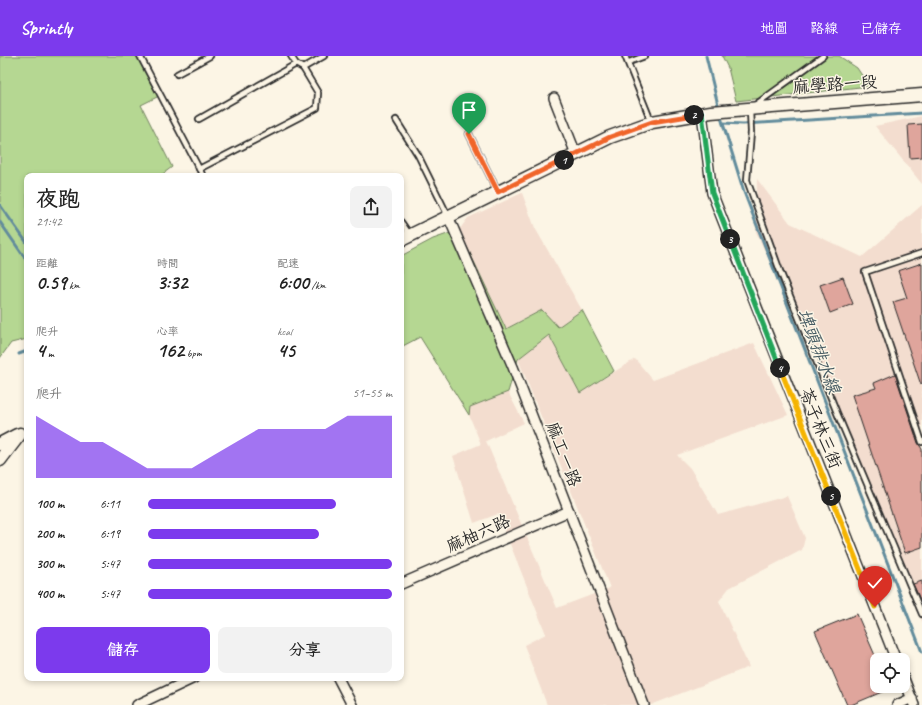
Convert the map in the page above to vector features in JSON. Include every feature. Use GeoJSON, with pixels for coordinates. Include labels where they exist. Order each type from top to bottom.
{"type":"FeatureCollection","features":[{"type":"Feature","properties":{"kind":"main road","name":"麻學路一段"},"geometry":{"type":"LineString","coordinates":[[706,112],[922,95]]}},
{"type":"Feature","properties":{"kind":"main road"},"geometry":{"type":"LineString","coordinates":[[406,238],[610,137],[652,122],[706,112]]}},
{"type":"Feature","properties":{"kind":"main road"},"geometry":{"type":"LineString","coordinates":[[0,444],[23,432]]}},
{"type":"Feature","properties":{"kind":"main road"},"geometry":{"type":"LineString","coordinates":[[0,460],[23,432]]}},
{"type":"Feature","properties":{"kind":"street"},"geometry":{"type":"LineString","coordinates":[[554,98],[576,154]]}},
{"type":"Feature","properties":{"kind":"street","name":"苓子林三街"},"geometry":{"type":"LineString","coordinates":[[706,112],[712,193],[893,653]]}},
{"type":"Feature","properties":{"kind":"street","name":"麻工一路"},"geometry":{"type":"LineString","coordinates":[[448,216],[513,367],[644,705]]}},
{"type":"Feature","properties":{"kind":"street","name":"麻柚六路"},"geometry":{"type":"LineString","coordinates":[[404,583],[568,511]]}},
{"type":"Feature","properties":{"kind":"street"},"geometry":{"type":"LineString","coordinates":[[137,705],[188,681]]}},
{"type":"Feature","properties":{"kind":"street"},"geometry":{"type":"LineString","coordinates":[[340,681],[352,705]]}},
{"type":"Feature","properties":{"kind":"street"},"geometry":{"type":"LineString","coordinates":[[897,705],[913,702]]}},
{"type":"Feature","properties":{"kind":"lane"},"geometry":{"type":"LineString","coordinates":[[140,56],[201,173]]}},
{"type":"Feature","properties":{"kind":"lane"},"geometry":{"type":"LineString","coordinates":[[177,74],[210,56]]}},
{"type":"Feature","properties":{"kind":"lane"},"geometry":{"type":"LineString","coordinates":[[199,169],[317,108],[318,93],[303,68],[296,64],[291,56]]}},
{"type":"Feature","properties":{"kind":"lane"},"geometry":{"type":"LineString","coordinates":[[303,68],[324,56]]}},
{"type":"Feature","properties":{"kind":"lane"},"geometry":{"type":"LineString","coordinates":[[625,56],[629,62],[638,92],[652,122]]}},
{"type":"Feature","properties":{"kind":"lane"},"geometry":{"type":"LineString","coordinates":[[629,62],[646,56]]}},
{"type":"Feature","properties":{"kind":"lane"},"geometry":{"type":"LineString","coordinates":[[823,56],[750,109],[751,132],[747,180],[780,271],[922,614]]}},
{"type":"Feature","properties":{"kind":"lane"},"geometry":{"type":"LineString","coordinates":[[199,119],[296,64]]}},
{"type":"Feature","properties":{"kind":"lane"},"geometry":{"type":"LineString","coordinates":[[396,120],[418,155],[448,216]]}},
{"type":"Feature","properties":{"kind":"lane"},"geometry":{"type":"LineString","coordinates":[[469,134],[498,192]]}},
{"type":"Feature","properties":{"kind":"lane"},"geometry":{"type":"LineString","coordinates":[[922,253],[865,272],[922,442]]}},
{"type":"Feature","properties":{"kind":"shaded area"},"geometry":{"type":"Polygon","coordinates":[[[922,116],[922,184],[875,126],[922,116]]]}},
{"type":"Feature","properties":{"kind":"shaded area"},"geometry":{"type":"Polygon","coordinates":[[[757,179],[790,223],[862,257],[922,205],[922,622],[840,412],[756,232],[757,179]]]}},
{"type":"Feature","properties":{"kind":"shaded area"},"geometry":{"type":"Polygon","coordinates":[[[522,193],[535,228],[582,310],[558,327],[542,310],[506,329],[459,230],[468,218],[522,193]]]}},
{"type":"Feature","properties":{"kind":"shaded area"},"geometry":{"type":"Polygon","coordinates":[[[549,335],[580,393],[635,359],[653,380],[754,343],[788,415],[677,455],[690,468],[718,515],[787,496],[805,538],[802,550],[729,588],[719,601],[749,667],[651,705],[547,705],[524,645],[546,634],[498,514],[474,523],[453,456],[481,444],[469,415],[470,407],[508,392],[524,423],[486,441],[557,608],[610,588],[518,359],[549,335]]]}},
{"type":"Feature","properties":{"kind":"green space"},"geometry":{"type":"Polygon","coordinates":[[[0,56],[142,56],[161,95],[141,105],[172,167],[164,173],[24,173],[24,340],[11,343],[0,358],[0,56]]]}},
{"type":"Feature","properties":{"kind":"green space"},"geometry":{"type":"Polygon","coordinates":[[[722,56],[839,56],[857,68],[869,86],[736,101],[728,68],[722,56]]]}},
{"type":"Feature","properties":{"kind":"green space"},"geometry":{"type":"Polygon","coordinates":[[[459,230],[506,329],[542,310],[558,327],[582,310],[614,371],[580,393],[549,335],[518,359],[508,392],[470,407],[469,415],[420,337],[404,345],[404,254],[433,239],[459,230]]]}},
{"type":"Feature","properties":{"kind":"building"},"geometry":{"type":"Polygon","coordinates":[[[922,124],[922,157],[910,158],[908,125],[922,124]]]}},
{"type":"Feature","properties":{"kind":"building"},"geometry":{"type":"Polygon","coordinates":[[[922,263],[921,385],[893,302],[907,298],[898,271],[922,263]]]}},
{"type":"Feature","properties":{"kind":"building"},"geometry":{"type":"Polygon","coordinates":[[[843,277],[853,304],[830,313],[820,285],[843,277]]]}},
{"type":"Feature","properties":{"kind":"building"},"geometry":{"type":"Polygon","coordinates":[[[895,374],[918,443],[922,449],[922,547],[905,553],[852,395],[876,388],[874,383],[895,374]]]}},
{"type":"Feature","properties":{"kind":"building"},"geometry":{"type":"Polygon","coordinates":[[[922,581],[922,604],[913,584],[922,581]]]}},
{"type":"Feature","properties":{"kind":"building"},"geometry":{"type":"Polygon","coordinates":[[[857,614],[874,653],[870,653],[870,693],[879,693],[851,705],[847,705],[815,631],[857,614]]]}},
{"type":"Feature","properties":{"kind":"waterway","name":"埤頭排水線"},"geometry":{"type":"LineString","coordinates":[[706,56],[719,109]]}},
{"type":"Feature","properties":{"kind":"waterway"},"geometry":{"type":"LineString","coordinates":[[723,123],[743,124],[922,113]]}},
{"type":"Feature","properties":{"kind":"waterway","name":"埤頭排水線"},"geometry":{"type":"LineString","coordinates":[[720,114],[744,192],[922,652]]}},
{"type":"Feature","properties":{"kind":"waterway"},"geometry":{"type":"LineString","coordinates":[[0,205],[24,239]]}},
{"type":"Feature","properties":{"kind":"waterway"},"geometry":{"type":"LineString","coordinates":[[0,222],[24,257]]}},
{"type":"Feature","properties":{"kind":"waterway"},"geometry":{"type":"LineString","coordinates":[[19,354],[24,352]]}},
{"type":"Feature","properties":{"kind":"route"},"geometry":{"type":"LineString","coordinates":[[469,134],[498,192],[610,137],[652,122],[702,113],[712,193],[875,607]]}}]}
